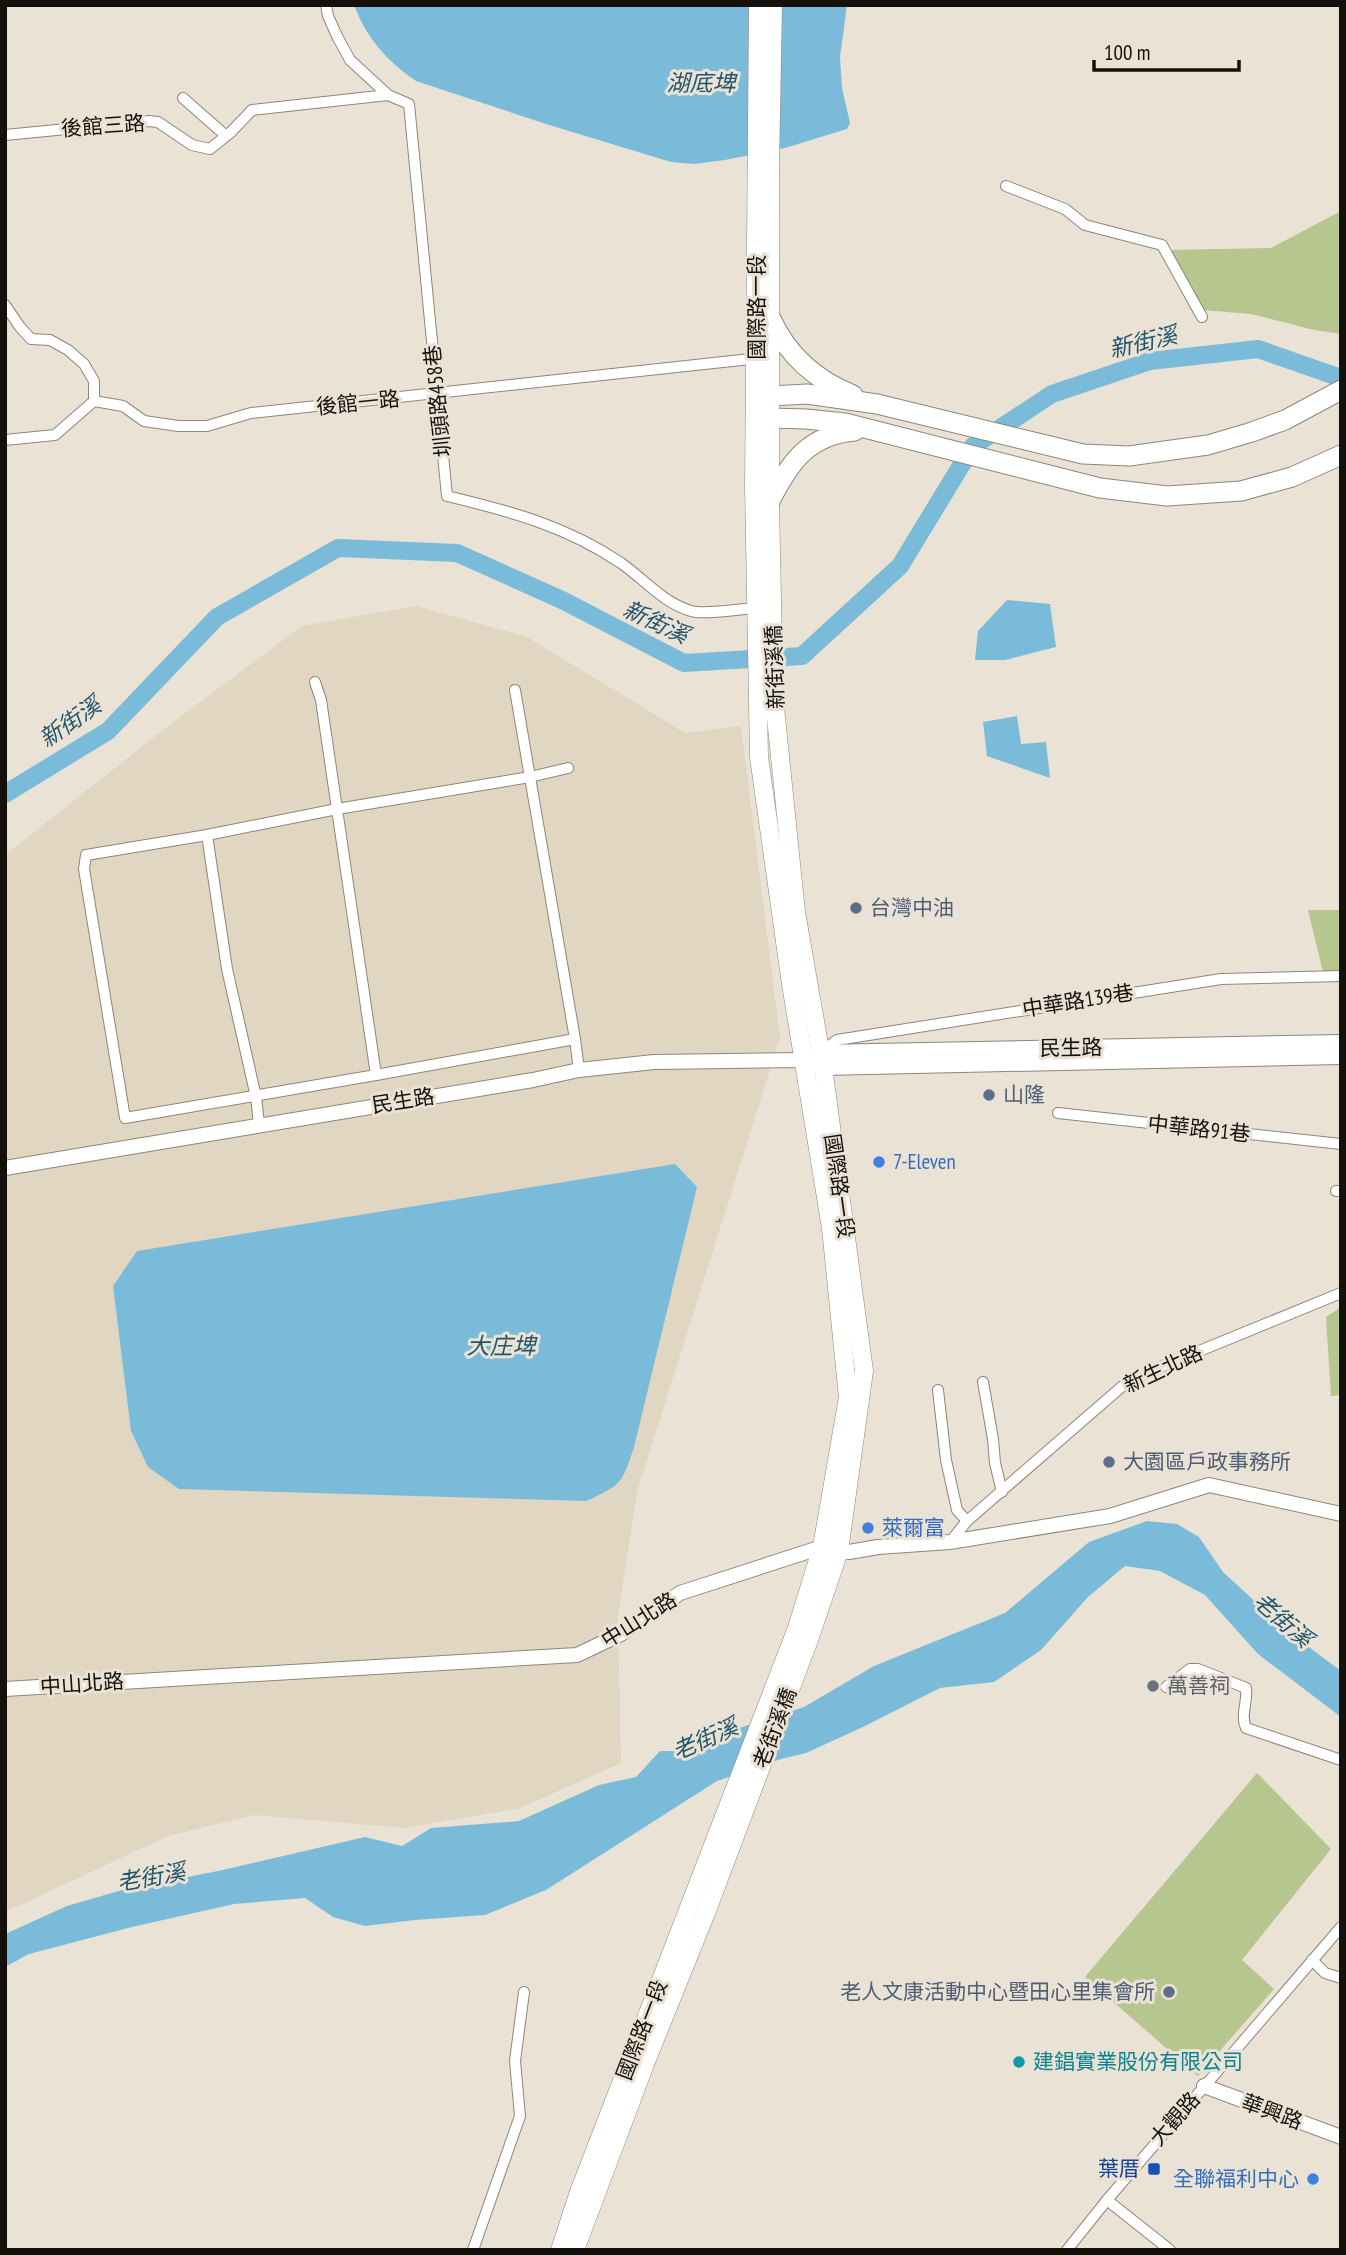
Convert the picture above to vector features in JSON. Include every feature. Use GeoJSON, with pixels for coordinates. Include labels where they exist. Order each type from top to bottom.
{"type":"FeatureCollection","features":[{"type":"Feature","properties":{"kind":"highway"},"geometry":{"type":"LineString","coordinates":[[771,319],[789,352],[806,367],[846,392],[877,404]]}},
{"type":"Feature","properties":{"kind":"highway"},"geometry":{"type":"LineString","coordinates":[[770,396],[807,394],[877,404],[1083,454],[1129,456],[1208,445],[1252,432],[1284,420],[1341,390]]}},
{"type":"Feature","properties":{"kind":"highway"},"geometry":{"type":"LineString","coordinates":[[763,414],[845,423],[1100,488],[1167,496],[1241,491],[1292,477],[1332,459]]}},
{"type":"Feature","properties":{"kind":"highway"},"geometry":{"type":"LineString","coordinates":[[770,501],[789,468],[809,446],[826,436],[870,429]]}},
{"type":"Feature","properties":{"kind":"main road","name":"國際路一段"},"geometry":{"type":"LineString","coordinates":[[758,5],[764,358],[764,606]]}},
{"type":"Feature","properties":{"kind":"main road","name":"國際路一段"},"geometry":{"type":"LineString","coordinates":[[770,396],[764,358],[771,319],[773,5]]}},
{"type":"Feature","properties":{"kind":"main road"},"geometry":{"type":"LineString","coordinates":[[763,414],[770,396]]}},
{"type":"Feature","properties":{"kind":"main road","name":"國際路一段"},"geometry":{"type":"LineString","coordinates":[[763,414],[770,501],[764,606]]}},
{"type":"Feature","properties":{"kind":"main road","name":"新街溪橋"},"geometry":{"type":"LineString","coordinates":[[758,727],[764,606]]}},
{"type":"Feature","properties":{"kind":"main road","name":"新街溪橋"},"geometry":{"type":"LineString","coordinates":[[764,606],[777,731]]}},
{"type":"Feature","properties":{"kind":"main road","name":"國際路一段"},"geometry":{"type":"LineString","coordinates":[[758,727],[759,757],[816,1060]]}},
{"type":"Feature","properties":{"kind":"main road","name":"國際路一段"},"geometry":{"type":"LineString","coordinates":[[777,731],[796,912],[816,1060],[864,1371],[830,1549],[804,1632]]}},
{"type":"Feature","properties":{"kind":"main road","name":"民生路"},"geometry":{"type":"LineString","coordinates":[[816,1060],[1341,1043]]}},
{"type":"Feature","properties":{"kind":"main road","name":"民生路"},"geometry":{"type":"LineString","coordinates":[[816,1060],[1341,1056]]}},
{"type":"Feature","properties":{"kind":"main road","name":"老街溪橋"},"geometry":{"type":"LineString","coordinates":[[734,1815],[804,1632]]}},
{"type":"Feature","properties":{"kind":"main road","name":"國際路一段"},"geometry":{"type":"LineString","coordinates":[[560,2250],[579,2192],[734,1815]]}},
{"type":"Feature","properties":{"kind":"main road","name":"國際路一段"},"geometry":{"type":"LineString","coordinates":[[575,2250],[645,2064],[706,1913],[734,1815]]}},
{"type":"Feature","properties":{"kind":"street","name":"圳頭路458巷"},"geometry":{"type":"LineString","coordinates":[[326,5],[328,16],[351,60],[388,96],[409,104],[447,496],[518,513],[557,528],[621,563],[662,598],[694,612],[764,606]]}},
{"type":"Feature","properties":{"kind":"street","name":"後館三路"},"geometry":{"type":"LineString","coordinates":[[5,135],[149,121],[158,122],[192,145],[210,149],[231,132],[251,110],[388,96]]}},
{"type":"Feature","properties":{"kind":"street"},"geometry":{"type":"LineString","coordinates":[[183,98],[225,135]]}},
{"type":"Feature","properties":{"kind":"street"},"geometry":{"type":"LineString","coordinates":[[1006,186],[1065,209],[1085,225],[1162,245],[1202,317]]}},
{"type":"Feature","properties":{"kind":"street"},"geometry":{"type":"LineString","coordinates":[[5,304],[31,339],[50,340],[68,350],[85,364],[94,381],[94,401],[55,435],[5,440]]}},
{"type":"Feature","properties":{"kind":"street","name":"後館一路"},"geometry":{"type":"LineString","coordinates":[[94,401],[123,406],[144,421],[207,426],[251,413],[764,358]]}},
{"type":"Feature","properties":{"kind":"street"},"geometry":{"type":"LineString","coordinates":[[315,681],[321,700],[376,1075]]}},
{"type":"Feature","properties":{"kind":"street"},"geometry":{"type":"LineString","coordinates":[[515,690],[579,1070]]}},
{"type":"Feature","properties":{"kind":"street"},"geometry":{"type":"LineString","coordinates":[[568,768],[530,777],[86,855],[84,869],[125,1118],[575,1040]]}},
{"type":"Feature","properties":{"kind":"street"},"geometry":{"type":"LineString","coordinates":[[207,835],[227,969],[256,1097],[259,1124]]}},
{"type":"Feature","properties":{"kind":"street","name":"中華路139巷"},"geometry":{"type":"LineString","coordinates":[[816,1060],[837,1040],[1221,979],[1341,976]]}},
{"type":"Feature","properties":{"kind":"street","name":"民生路"},"geometry":{"type":"LineString","coordinates":[[5,1168],[533,1080],[579,1070],[654,1062],[816,1060]]}},
{"type":"Feature","properties":{"kind":"street","name":"中華路91巷"},"geometry":{"type":"LineString","coordinates":[[1058,1113],[1341,1144]]}},
{"type":"Feature","properties":{"kind":"street","name":"新生北路"},"geometry":{"type":"LineString","coordinates":[[950,1542],[967,1521],[1126,1384],[1143,1374],[1341,1293]]}},
{"type":"Feature","properties":{"kind":"street"},"geometry":{"type":"LineString","coordinates":[[983,1382],[1002,1492]]}},
{"type":"Feature","properties":{"kind":"street"},"geometry":{"type":"LineString","coordinates":[[938,1390],[946,1460],[957,1510],[967,1521]]}},
{"type":"Feature","properties":{"kind":"street","name":"中山北路"},"geometry":{"type":"LineString","coordinates":[[5,1689],[578,1655],[621,1634],[680,1594],[830,1549],[849,1552],[878,1547],[950,1542],[1110,1516],[1209,1485],[1341,1514]]}},
{"type":"Feature","properties":{"kind":"street"},"geometry":{"type":"LineString","coordinates":[[1166,1687],[1189,1669],[1198,1669],[1246,1688],[1242,1721],[1246,1728],[1341,1760]]}},
{"type":"Feature","properties":{"kind":"street","name":"大觀路"},"geometry":{"type":"LineString","coordinates":[[1067,2250],[1341,1927]]}},
{"type":"Feature","properties":{"kind":"street"},"geometry":{"type":"LineString","coordinates":[[1312,1960],[1325,1973],[1341,1978]]}},
{"type":"Feature","properties":{"kind":"street"},"geometry":{"type":"LineString","coordinates":[[473,2250],[520,2116],[515,2062],[524,1992]]}},
{"type":"Feature","properties":{"kind":"street","name":"華興路"},"geometry":{"type":"LineString","coordinates":[[1204,2086],[1341,2137]]}},
{"type":"Feature","properties":{"kind":"street"},"geometry":{"type":"LineString","coordinates":[[1107,2200],[1170,2250]]}},
{"type":"Feature","properties":{"kind":"shaded area"},"geometry":{"type":"Polygon","coordinates":[[[416,606],[527,637],[685,733],[741,726],[780,1038],[637,1492],[618,1616],[621,1763],[520,1808],[404,1828],[254,1815],[168,1836],[5,1912],[5,855],[181,716],[302,626],[416,606]]]}},
{"type":"Feature","properties":{"kind":"green space"},"geometry":{"type":"Polygon","coordinates":[[[1341,211],[1341,334],[1251,314],[1203,310],[1181,287],[1171,250],[1271,248],[1341,211]]]}},
{"type":"Feature","properties":{"kind":"green space"},"geometry":{"type":"Polygon","coordinates":[[[1308,910],[1341,910],[1341,976],[1324,976],[1308,910]]]}},
{"type":"Feature","properties":{"kind":"green space"},"geometry":{"type":"Polygon","coordinates":[[[1341,1307],[1341,1395],[1331,1396],[1326,1317],[1341,1307]]]}},
{"type":"Feature","properties":{"kind":"green space"},"geometry":{"type":"Polygon","coordinates":[[[1257,1773],[1331,1849],[1242,1960],[1274,1989],[1198,2076],[1085,1977],[1257,1773]]]}},
{"type":"Feature","properties":{"kind":"water","name":"湖底埤"},"geometry":{"type":"Polygon","coordinates":[[[354,5],[847,5],[840,57],[842,88],[850,123],[847,129],[785,148],[694,164],[671,162],[416,81],[379,48],[354,5]]]}},
{"type":"Feature","properties":{"kind":"water"},"geometry":{"type":"Polygon","coordinates":[[[1007,600],[1050,604],[1056,647],[1005,660],[975,660],[978,631],[1007,600]]]}},
{"type":"Feature","properties":{"kind":"water"},"geometry":{"type":"Polygon","coordinates":[[[1017,716],[1021,744],[1046,742],[1050,778],[987,756],[983,722],[1017,716]]]}},
{"type":"Feature","properties":{"kind":"water","name":"大庄埤"},"geometry":{"type":"Polygon","coordinates":[[[675,1164],[697,1187],[634,1447],[623,1476],[607,1491],[586,1501],[179,1489],[148,1467],[131,1431],[113,1286],[137,1251],[675,1164]]]}},
{"type":"Feature","properties":{"kind":"water"},"geometry":{"type":"Polygon","coordinates":[[[1147,1521],[1177,1524],[1199,1537],[1223,1572],[1286,1630],[1341,1671],[1341,1717],[1258,1654],[1205,1595],[1160,1571],[1125,1566],[1088,1597],[1041,1650],[994,1682],[940,1688],[806,1753],[717,1781],[546,1890],[485,1915],[365,1926],[333,1917],[305,1898],[234,1904],[29,1954],[5,1967],[5,1934],[67,1906],[122,1890],[365,1837],[402,1846],[431,1828],[519,1821],[599,1785],[636,1777],[660,1751],[697,1751],[727,1732],[804,1707],[874,1666],[1005,1613],[1089,1542],[1147,1521]]]}},
{"type":"Feature","properties":{"kind":"waterway","name":"新街溪"},"geometry":{"type":"LineString","coordinates":[[5,794],[108,731],[217,617],[338,548],[457,553],[562,600],[684,663],[802,656],[900,566],[973,446],[1052,394],[1150,361],[1258,349],[1341,378]]}},
{"type":"Feature","properties":{"kind":"place","name":"台灣中油"},"geometry":{"type":"Point","coordinates":[856,908]}},
{"type":"Feature","properties":{"kind":"place","name":"山隆"},"geometry":{"type":"Point","coordinates":[989,1095]}},
{"type":"Feature","properties":{"kind":"place","name":"7-Eleven"},"geometry":{"type":"Point","coordinates":[879,1162]}},
{"type":"Feature","properties":{"kind":"place","name":"大園區戶政事務所"},"geometry":{"type":"Point","coordinates":[1109,1462]}},
{"type":"Feature","properties":{"kind":"place","name":"萊爾富"},"geometry":{"type":"Point","coordinates":[868,1528]}},
{"type":"Feature","properties":{"kind":"place","name":"萬善祠"},"geometry":{"type":"Point","coordinates":[1153,1686]}},
{"type":"Feature","properties":{"kind":"place","name":"老人文康活動中心暨田心里集會所"},"geometry":{"type":"Point","coordinates":[1169,1992]}},
{"type":"Feature","properties":{"kind":"place","name":"建錩實業股份有限公司"},"geometry":{"type":"Point","coordinates":[1019,2062]}},
{"type":"Feature","properties":{"kind":"place","name":"葉厝"},"geometry":{"type":"Point","coordinates":[1154,2169]}},
{"type":"Feature","properties":{"kind":"place","name":"全聯福利中心"},"geometry":{"type":"Point","coordinates":[1313,2179]}},
{"type":"Feature","properties":{"kind":"water label","name":"老街溪"},"geometry":{"type":"Point","coordinates":[1283,1620]}},
{"type":"Feature","properties":{"kind":"water label","name":"老街溪"},"geometry":{"type":"Point","coordinates":[705,1739]}},
{"type":"Feature","properties":{"kind":"water label","name":"老街溪"},"geometry":{"type":"Point","coordinates":[151,1877]}}]}
